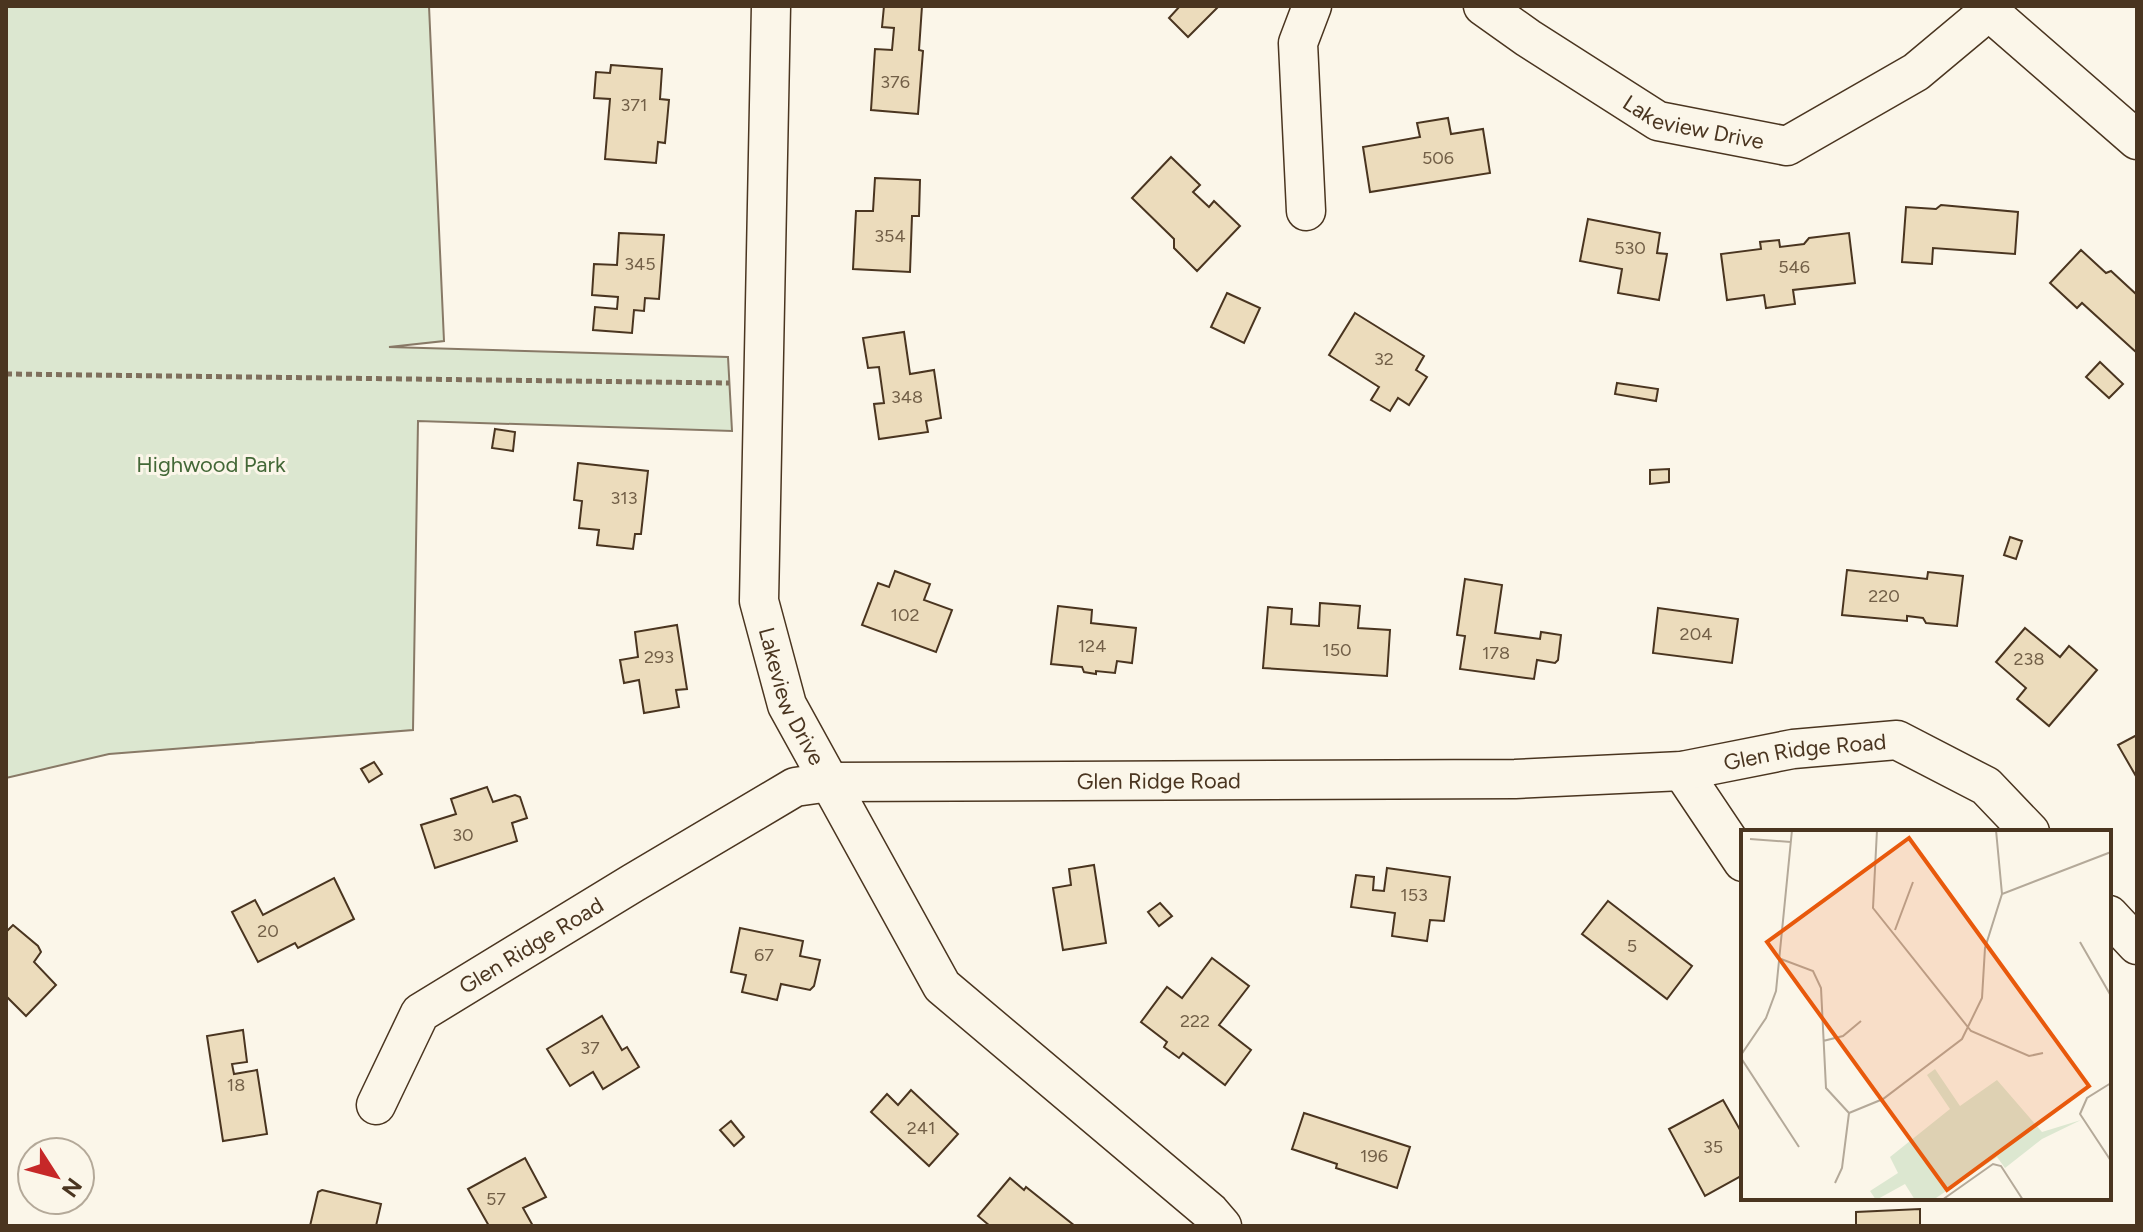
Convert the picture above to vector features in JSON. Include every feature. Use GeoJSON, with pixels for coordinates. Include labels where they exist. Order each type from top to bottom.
{"type":"FeatureCollection","features":[{"type":"Feature","properties":{"kind":"street","name":"Lakeview Drive"},"geometry":{"type":"LineString","coordinates":[[771,6],[759,601],[787,705],[942,986],[1210,1212],[1222,1226]]}},
{"type":"Feature","properties":{"kind":"street"},"geometry":{"type":"LineString","coordinates":[[1306,211],[1298,43],[1312,6]]}},
{"type":"Feature","properties":{"kind":"street","name":"Lakeview Drive"},"geometry":{"type":"LineString","coordinates":[[1483,6],[1658,121],[1787,146],[1916,72],[1986,9]]}},
{"type":"Feature","properties":{"kind":"street"},"geometry":{"type":"LineString","coordinates":[[1986,9],[2137,140]]}},
{"type":"Feature","properties":{"kind":"street","name":"Glen Ridge Road"},"geometry":{"type":"LineString","coordinates":[[376,1105],[420,1013],[795,787],[830,782],[1515,779],[1682,771],[1793,749],[1897,740],[1986,786],[2028,830]]}},
{"type":"Feature","properties":{"kind":"street"},"geometry":{"type":"LineString","coordinates":[[1682,771],[1741,859]]}},
{"type":"Feature","properties":{"kind":"street"},"geometry":{"type":"LineString","coordinates":[[2111,917],[2137,945]]}},
{"type":"Feature","properties":{"kind":"path"},"geometry":{"type":"LineString","coordinates":[[6,374],[763,384]]}},
{"type":"Feature","properties":{"kind":"green space","name":"Highwood Park"},"geometry":{"type":"Polygon","coordinates":[[[6,6],[429,6],[444,341],[389,347],[728,357],[732,431],[418,421],[413,730],[109,754],[6,778],[6,6]]]}},
{"type":"Feature","properties":{"kind":"building"},"geometry":{"type":"Polygon","coordinates":[[[884,6],[922,6],[919,50],[923,51],[918,114],[871,110],[875,49],[892,50],[894,28],[882,27],[884,6]]]}},
{"type":"Feature","properties":{"kind":"building"},"geometry":{"type":"Polygon","coordinates":[[[1180,6],[1219,6],[1188,37],[1169,18],[1180,6]]]}},
{"type":"Feature","properties":{"kind":"building"},"geometry":{"type":"Polygon","coordinates":[[[611,65],[662,69],[660,99],[669,100],[665,143],[658,142],[656,163],[605,159],[610,99],[594,98],[596,72],[610,73],[611,65]]]}},
{"type":"Feature","properties":{"kind":"building"},"geometry":{"type":"Polygon","coordinates":[[[1448,118],[1451,134],[1483,129],[1490,173],[1370,192],[1363,147],[1420,137],[1417,123],[1448,118]]]}},
{"type":"Feature","properties":{"kind":"building"},"geometry":{"type":"Polygon","coordinates":[[[1171,157],[1200,185],[1193,192],[1209,207],[1214,201],[1240,226],[1197,271],[1174,248],[1174,239],[1132,198],[1171,157]]]}},
{"type":"Feature","properties":{"kind":"building"},"geometry":{"type":"Polygon","coordinates":[[[875,178],[920,180],[919,216],[912,216],[910,272],[853,269],[856,211],[873,211],[875,178]]]}},
{"type":"Feature","properties":{"kind":"building"},"geometry":{"type":"Polygon","coordinates":[[[1941,205],[2018,212],[2015,254],[1933,248],[1932,264],[1902,262],[1906,207],[1936,209],[1941,205]]]}},
{"type":"Feature","properties":{"kind":"building"},"geometry":{"type":"Polygon","coordinates":[[[1588,219],[1660,233],[1657,253],[1667,254],[1659,300],[1618,293],[1622,269],[1580,261],[1588,219]]]}},
{"type":"Feature","properties":{"kind":"building"},"geometry":{"type":"Polygon","coordinates":[[[619,233],[664,235],[659,299],[645,298],[644,311],[634,310],[632,333],[593,330],[595,307],[617,309],[618,297],[592,295],[594,264],[617,265],[619,233]]]}},
{"type":"Feature","properties":{"kind":"building"},"geometry":{"type":"Polygon","coordinates":[[[1849,233],[1855,283],[1793,290],[1795,304],[1766,308],[1764,295],[1727,300],[1721,254],[1761,249],[1760,242],[1779,240],[1780,247],[1804,244],[1809,238],[1849,233]]]}},
{"type":"Feature","properties":{"kind":"building"},"geometry":{"type":"Polygon","coordinates":[[[2081,250],[2106,273],[2111,271],[2137,295],[2137,353],[2082,303],[2077,308],[2050,283],[2081,250]]]}},
{"type":"Feature","properties":{"kind":"building"},"geometry":{"type":"Polygon","coordinates":[[[1227,293],[1260,308],[1244,343],[1211,327],[1227,293]]]}},
{"type":"Feature","properties":{"kind":"building"},"geometry":{"type":"Polygon","coordinates":[[[1355,313],[1424,356],[1416,370],[1427,377],[1409,405],[1398,398],[1390,411],[1371,400],[1379,387],[1329,355],[1355,313]]]}},
{"type":"Feature","properties":{"kind":"building"},"geometry":{"type":"Polygon","coordinates":[[[904,332],[910,374],[934,370],[941,418],[926,421],[928,432],[879,439],[874,404],[884,403],[879,367],[868,368],[863,338],[904,332]]]}},
{"type":"Feature","properties":{"kind":"building"},"geometry":{"type":"Polygon","coordinates":[[[2100,362],[2123,384],[2109,398],[2086,377],[2100,362]]]}},
{"type":"Feature","properties":{"kind":"building"},"geometry":{"type":"Polygon","coordinates":[[[1617,383],[1658,389],[1656,401],[1615,394],[1617,383]]]}},
{"type":"Feature","properties":{"kind":"building"},"geometry":{"type":"Polygon","coordinates":[[[495,429],[515,432],[513,451],[492,448],[495,429]]]}},
{"type":"Feature","properties":{"kind":"building"},"geometry":{"type":"Polygon","coordinates":[[[578,463],[648,471],[641,534],[635,534],[633,549],[597,545],[599,530],[579,528],[582,501],[574,500],[578,463]]]}},
{"type":"Feature","properties":{"kind":"building"},"geometry":{"type":"Polygon","coordinates":[[[1669,469],[1669,482],[1650,484],[1650,470],[1669,469]]]}},
{"type":"Feature","properties":{"kind":"building"},"geometry":{"type":"Polygon","coordinates":[[[2010,537],[2022,541],[2016,559],[2004,555],[2010,537]]]}},
{"type":"Feature","properties":{"kind":"building"},"geometry":{"type":"Polygon","coordinates":[[[1847,570],[1927,579],[1928,572],[1963,576],[1957,626],[1926,623],[1923,618],[1907,616],[1907,621],[1842,615],[1847,570]]]}},
{"type":"Feature","properties":{"kind":"building"},"geometry":{"type":"Polygon","coordinates":[[[895,571],[930,584],[924,600],[952,610],[936,652],[862,625],[878,583],[889,587],[895,571]]]}},
{"type":"Feature","properties":{"kind":"building"},"geometry":{"type":"Polygon","coordinates":[[[1465,579],[1502,585],[1495,633],[1540,639],[1541,632],[1561,635],[1558,660],[1555,663],[1537,660],[1534,679],[1460,669],[1465,636],[1457,635],[1465,579]]]}},
{"type":"Feature","properties":{"kind":"building"},"geometry":{"type":"Polygon","coordinates":[[[1320,603],[1360,606],[1358,628],[1390,630],[1387,676],[1263,668],[1268,607],[1292,609],[1291,624],[1319,626],[1320,603]]]}},
{"type":"Feature","properties":{"kind":"building"},"geometry":{"type":"Polygon","coordinates":[[[1058,606],[1092,610],[1091,623],[1136,628],[1132,663],[1117,661],[1115,673],[1096,671],[1096,674],[1084,672],[1082,667],[1051,664],[1058,606]]]}},
{"type":"Feature","properties":{"kind":"building"},"geometry":{"type":"Polygon","coordinates":[[[1658,608],[1738,619],[1732,663],[1653,653],[1658,608]]]}},
{"type":"Feature","properties":{"kind":"building"},"geometry":{"type":"Polygon","coordinates":[[[677,625],[687,689],[676,690],[679,707],[644,713],[639,680],[624,683],[620,660],[638,657],[635,632],[677,625]]]}},
{"type":"Feature","properties":{"kind":"building"},"geometry":{"type":"Polygon","coordinates":[[[2025,628],[2060,657],[2069,646],[2097,670],[2049,726],[2017,699],[2026,688],[1996,662],[2025,628]]]}},
{"type":"Feature","properties":{"kind":"building"},"geometry":{"type":"Polygon","coordinates":[[[2137,735],[2137,778],[2118,745],[2137,735]]]}},
{"type":"Feature","properties":{"kind":"building"},"geometry":{"type":"Polygon","coordinates":[[[374,762],[382,774],[369,782],[361,769],[374,762]]]}},
{"type":"Feature","properties":{"kind":"building"},"geometry":{"type":"Polygon","coordinates":[[[487,787],[493,802],[515,795],[520,797],[527,818],[512,823],[517,841],[435,868],[421,825],[456,814],[451,799],[487,787]]]}},
{"type":"Feature","properties":{"kind":"building"},"geometry":{"type":"Polygon","coordinates":[[[1094,865],[1106,943],[1063,950],[1053,888],[1071,885],[1069,869],[1094,865]]]}},
{"type":"Feature","properties":{"kind":"building"},"geometry":{"type":"Polygon","coordinates":[[[1387,868],[1450,877],[1444,921],[1430,920],[1427,941],[1392,936],[1395,913],[1351,907],[1356,875],[1374,877],[1373,890],[1384,891],[1387,868]]]}},
{"type":"Feature","properties":{"kind":"building"},"geometry":{"type":"Polygon","coordinates":[[[334,878],[354,919],[298,948],[295,943],[258,962],[232,912],[255,900],[263,915],[334,878]]]}},
{"type":"Feature","properties":{"kind":"building"},"geometry":{"type":"Polygon","coordinates":[[[1608,901],[1692,966],[1667,999],[1582,934],[1608,901]]]}},
{"type":"Feature","properties":{"kind":"building"},"geometry":{"type":"Polygon","coordinates":[[[1160,903],[1172,916],[1159,926],[1148,912],[1160,903]]]}},
{"type":"Feature","properties":{"kind":"building"},"geometry":{"type":"Polygon","coordinates":[[[13,925],[38,946],[41,952],[34,962],[56,985],[26,1016],[6,996],[6,932],[13,925]]]}},
{"type":"Feature","properties":{"kind":"building"},"geometry":{"type":"Polygon","coordinates":[[[740,928],[803,941],[800,956],[820,960],[814,986],[810,990],[781,984],[777,1000],[742,992],[746,975],[731,972],[740,928]]]}},
{"type":"Feature","properties":{"kind":"building"},"geometry":{"type":"Polygon","coordinates":[[[1212,958],[1249,986],[1219,1025],[1251,1050],[1225,1085],[1183,1053],[1179,1058],[1164,1047],[1167,1042],[1141,1022],[1167,987],[1182,998],[1212,958]]]}},
{"type":"Feature","properties":{"kind":"building"},"geometry":{"type":"Polygon","coordinates":[[[602,1016],[622,1050],[627,1047],[639,1067],[603,1089],[593,1072],[570,1086],[547,1049],[602,1016]]]}},
{"type":"Feature","properties":{"kind":"building"},"geometry":{"type":"Polygon","coordinates":[[[243,1030],[247,1062],[232,1064],[234,1074],[257,1070],[267,1134],[223,1141],[207,1036],[243,1030]]]}},
{"type":"Feature","properties":{"kind":"building"},"geometry":{"type":"Polygon","coordinates":[[[911,1090],[958,1134],[929,1166],[871,1112],[887,1094],[898,1105],[911,1090]]]}},
{"type":"Feature","properties":{"kind":"building"},"geometry":{"type":"Polygon","coordinates":[[[1723,1100],[1741,1132],[1741,1176],[1705,1196],[1669,1129],[1723,1100]]]}},
{"type":"Feature","properties":{"kind":"building"},"geometry":{"type":"Polygon","coordinates":[[[1304,1113],[1410,1147],[1397,1188],[1336,1168],[1337,1164],[1292,1149],[1304,1113]]]}},
{"type":"Feature","properties":{"kind":"building"},"geometry":{"type":"Polygon","coordinates":[[[731,1121],[744,1137],[734,1146],[720,1130],[731,1121]]]}},
{"type":"Feature","properties":{"kind":"building"},"geometry":{"type":"Polygon","coordinates":[[[525,1158],[546,1197],[523,1208],[533,1226],[489,1226],[468,1189],[525,1158]]]}},
{"type":"Feature","properties":{"kind":"building"},"geometry":{"type":"Polygon","coordinates":[[[1010,1178],[1075,1226],[990,1226],[978,1216],[1010,1178]]]}},
{"type":"Feature","properties":{"kind":"building"},"geometry":{"type":"Polygon","coordinates":[[[322,1190],[381,1204],[376,1226],[310,1226],[318,1192],[322,1190]]]}},
{"type":"Feature","properties":{"kind":"building"},"geometry":{"type":"Polygon","coordinates":[[[1920,1209],[1920,1226],[1856,1226],[1856,1212],[1920,1209]]]}}]}
